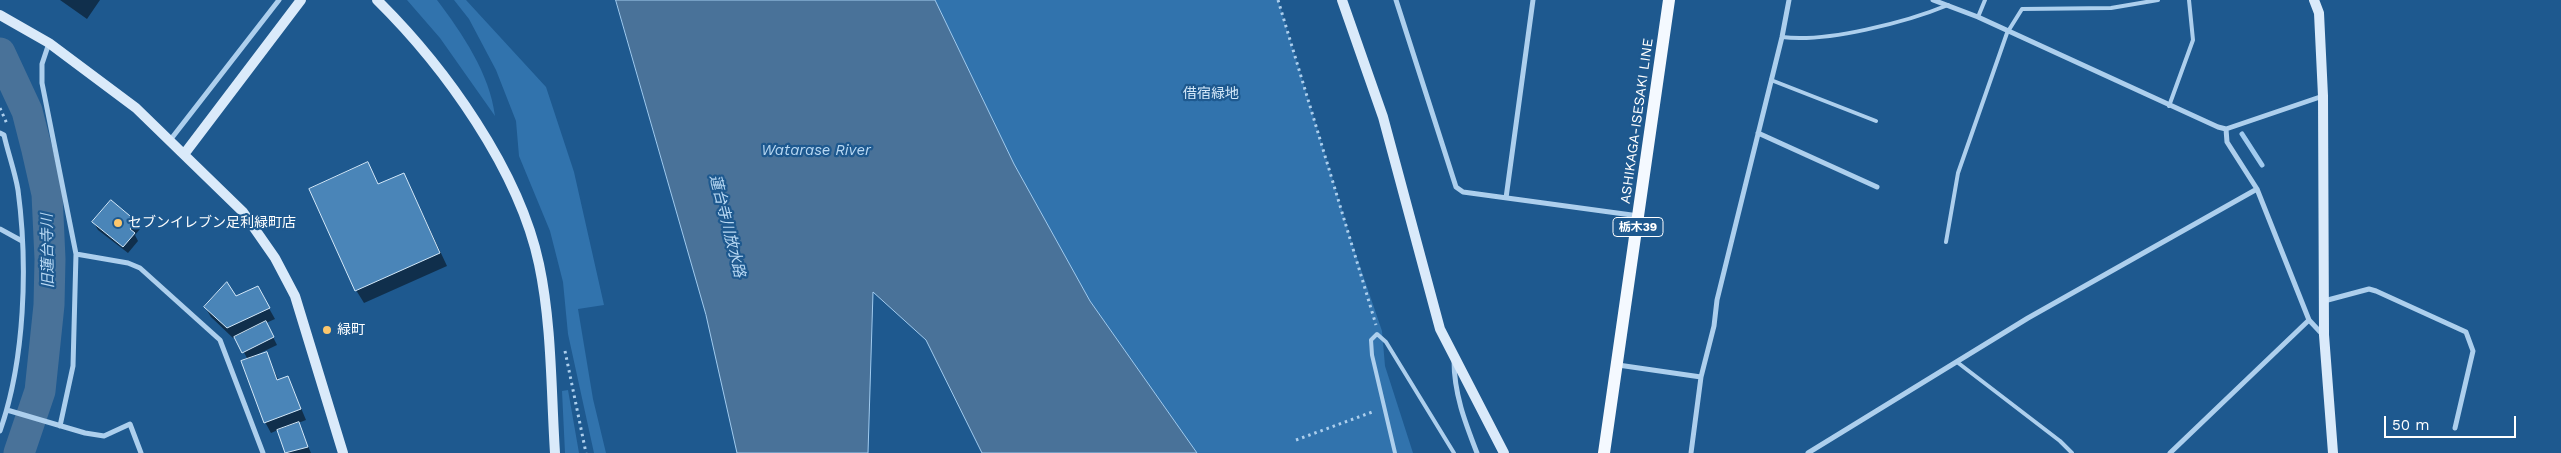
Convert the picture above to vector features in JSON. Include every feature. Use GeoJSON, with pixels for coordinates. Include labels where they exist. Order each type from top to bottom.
{"type":"FeatureCollection","features":[{"type":"Feature","properties":{"kind":"main road","name":"ASHIKAGA-ISESAKI LINE"},"geometry":{"type":"LineString","coordinates":[[1604,453],[1669,0]]}},
{"type":"Feature","properties":{"kind":"street"},"geometry":{"type":"LineString","coordinates":[[171,140],[279,0]]}},
{"type":"Feature","properties":{"kind":"street"},"geometry":{"type":"LineString","coordinates":[[185,153],[301,0]]}},
{"type":"Feature","properties":{"kind":"street"},"geometry":{"type":"LineString","coordinates":[[377,0],[400,24],[483,130],[518,201],[539,263],[545,297],[555,453]]}},
{"type":"Feature","properties":{"kind":"street"},"geometry":{"type":"LineString","coordinates":[[1342,0],[1383,117],[1440,329],[1504,453]]}},
{"type":"Feature","properties":{"kind":"street"},"geometry":{"type":"LineString","coordinates":[[1396,0],[1456,186],[1463,192],[1639,216]]}},
{"type":"Feature","properties":{"kind":"street"},"geometry":{"type":"LineString","coordinates":[[1506,198],[1533,0]]}},
{"type":"Feature","properties":{"kind":"street"},"geometry":{"type":"LineString","coordinates":[[1691,453],[1701,376],[1714,326],[1717,300],[1782,37],[1789,0]]}},
{"type":"Feature","properties":{"kind":"street"},"geometry":{"type":"LineString","coordinates":[[1933,0],[1978,17],[2169,106],[2226,129],[2322,96]]}},
{"type":"Feature","properties":{"kind":"street"},"geometry":{"type":"LineString","coordinates":[[2314,0],[2319,13],[2322,96],[2324,335],[2333,453]]}},
{"type":"Feature","properties":{"kind":"street"},"geometry":{"type":"LineString","coordinates":[[0,15],[49,43],[121,96],[185,153],[244,212],[279,266],[295,296],[343,453]]}},
{"type":"Feature","properties":{"kind":"street"},"geometry":{"type":"LineString","coordinates":[[49,43],[42,64],[42,83],[76,254],[73,366],[60,426]]}},
{"type":"Feature","properties":{"kind":"street"},"geometry":{"type":"LineString","coordinates":[[2226,129],[2227,142],[2257,189],[2309,320],[2324,335]]}},
{"type":"Feature","properties":{"kind":"street"},"geometry":{"type":"LineString","coordinates":[[0,133],[4,135],[18,189],[24,268],[16,369],[7,410],[0,431]]}},
{"type":"Feature","properties":{"kind":"street"},"geometry":{"type":"LineString","coordinates":[[1758,133],[1877,187]]}},
{"type":"Feature","properties":{"kind":"street"},"geometry":{"type":"LineString","coordinates":[[1808,453],[2028,318],[2257,189]]}},
{"type":"Feature","properties":{"kind":"street"},"geometry":{"type":"LineString","coordinates":[[0,229],[22,241]]}},
{"type":"Feature","properties":{"kind":"street"},"geometry":{"type":"LineString","coordinates":[[76,254],[128,263],[140,268],[220,340],[263,453]]}},
{"type":"Feature","properties":{"kind":"street"},"geometry":{"type":"LineString","coordinates":[[2324,301],[2369,289],[2466,332],[2473,350],[2455,428]]}},
{"type":"Feature","properties":{"kind":"street"},"geometry":{"type":"LineString","coordinates":[[2170,453],[2309,320]]}},
{"type":"Feature","properties":{"kind":"street"},"geometry":{"type":"LineString","coordinates":[[1454,359],[1454,382],[1459,407],[1477,453]]}},
{"type":"Feature","properties":{"kind":"street"},"geometry":{"type":"LineString","coordinates":[[1618,365],[1701,376]]}},
{"type":"Feature","properties":{"kind":"street"},"geometry":{"type":"LineString","coordinates":[[7,410],[60,426],[104,436],[130,424],[141,453]]}},
{"type":"Feature","properties":{"kind":"lane"},"geometry":{"type":"LineString","coordinates":[[1978,17],[1985,0]]}},
{"type":"Feature","properties":{"kind":"lane"},"geometry":{"type":"LineString","coordinates":[[1946,242],[1958,173],[2007,32],[2022,9],[2111,8],[2158,0]]}},
{"type":"Feature","properties":{"kind":"lane"},"geometry":{"type":"LineString","coordinates":[[2169,106],[2192,40],[2189,0]]}},
{"type":"Feature","properties":{"kind":"lane"},"geometry":{"type":"LineString","coordinates":[[1782,37],[1794,38],[1849,32],[1929,13],[1948,5]]}},
{"type":"Feature","properties":{"kind":"lane"},"geometry":{"type":"LineString","coordinates":[[1771,80],[1876,121]]}},
{"type":"Feature","properties":{"kind":"lane"},"geometry":{"type":"LineString","coordinates":[[1395,453],[1372,355],[1371,340],[1377,334],[1386,342],[1454,453]]}},
{"type":"Feature","properties":{"kind":"lane"},"geometry":{"type":"LineString","coordinates":[[1957,362],[2060,441],[2072,453]]}},
{"type":"Feature","properties":{"kind":"path"},"geometry":{"type":"LineString","coordinates":[[1278,0],[1375,317],[1377,334]]}},
{"type":"Feature","properties":{"kind":"path"},"geometry":{"type":"LineString","coordinates":[[0,108],[9,129]]}},
{"type":"Feature","properties":{"kind":"path"},"geometry":{"type":"LineString","coordinates":[[1296,440],[1384,408]]}},
{"type":"Feature","properties":{"kind":"green space"},"geometry":{"type":"Polygon","coordinates":[[[407,0],[437,0],[474,55],[487,85],[495,116],[440,38],[407,0]]]}},
{"type":"Feature","properties":{"kind":"green space"},"geometry":{"type":"Polygon","coordinates":[[[454,0],[466,0],[546,87],[574,172],[604,305],[578,309],[593,399],[606,453],[594,453],[568,334],[563,282],[550,231],[519,156],[516,121],[496,70],[469,19],[454,0]]]}},
{"type":"Feature","properties":{"kind":"green space","name":"借宿緑地"},"geometry":{"type":"Polygon","coordinates":[[[935,0],[1278,0],[1352,243],[1382,331],[1385,366],[1413,453],[1197,453],[1090,301],[1014,164],[935,0]]]}},
{"type":"Feature","properties":{"kind":"green space"},"geometry":{"type":"Polygon","coordinates":[[[568,390],[579,453],[565,453],[562,391],[568,390]]]}},
{"type":"Feature","properties":{"kind":"water","name":"Watarase River"},"geometry":{"type":"Polygon","coordinates":[[[616,0],[935,0],[1014,164],[1090,301],[1197,453],[982,453],[926,340],[873,292],[868,453],[737,453],[706,315],[616,0]]]}},
{"type":"Feature","properties":{"kind":"building"},"geometry":{"type":"Polygon","coordinates":[[[368,162],[378,184],[404,173],[440,253],[355,291],[309,189],[368,162]]]}},
{"type":"Feature","properties":{"kind":"building"},"geometry":{"type":"Polygon","coordinates":[[[111,200],[136,221],[130,229],[135,233],[123,247],[92,222],[111,200]]]}},
{"type":"Feature","properties":{"kind":"building"},"geometry":{"type":"Polygon","coordinates":[[[227,282],[236,296],[258,286],[270,308],[227,328],[204,307],[227,282]]]}},
{"type":"Feature","properties":{"kind":"building"},"geometry":{"type":"Polygon","coordinates":[[[266,321],[274,337],[242,353],[234,337],[266,321]]]}},
{"type":"Feature","properties":{"kind":"building"},"geometry":{"type":"Polygon","coordinates":[[[267,352],[277,380],[288,376],[301,409],[264,423],[241,361],[267,352]]]}},
{"type":"Feature","properties":{"kind":"building"},"geometry":{"type":"Polygon","coordinates":[[[299,422],[308,447],[285,453],[277,430],[299,422]]]}},
{"type":"Feature","properties":{"kind":"waterway","name":"旧蓮台寺川"},"geometry":{"type":"LineString","coordinates":[[0,53],[27,111],[47,194],[50,259],[49,305],[40,391],[19,453]]}},
{"type":"Feature","properties":{"kind":"waterway"},"geometry":{"type":"LineString","coordinates":[[2242,134],[2262,165]]}},
{"type":"Feature","properties":{"kind":"place","name":"セブンイレブン足利緑町店"},"geometry":{"type":"Point","coordinates":[118,223]}},
{"type":"Feature","properties":{"kind":"place","name":"緑町"},"geometry":{"type":"Point","coordinates":[327,330]}},
{"type":"Feature","properties":{"kind":"water label","name":"蓮台寺川放水路"},"geometry":{"type":"Point","coordinates":[727,226]}}]}
